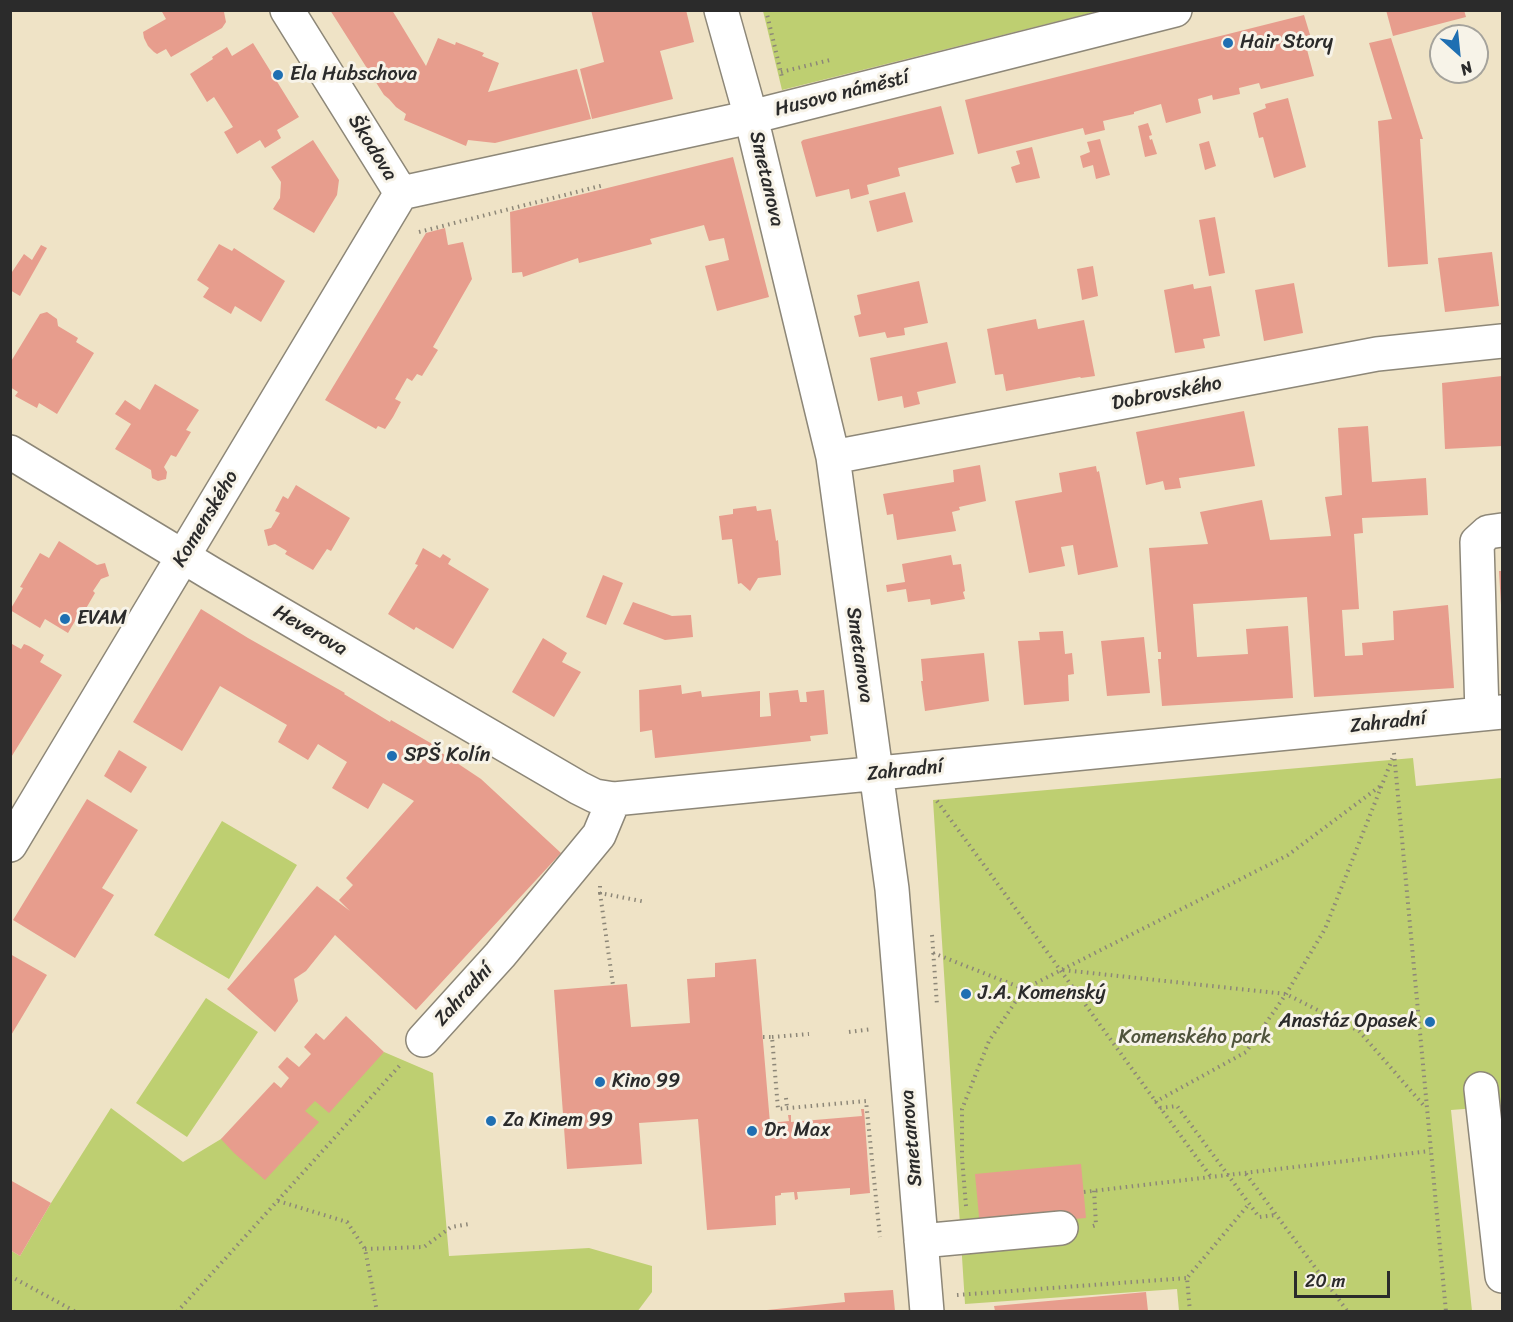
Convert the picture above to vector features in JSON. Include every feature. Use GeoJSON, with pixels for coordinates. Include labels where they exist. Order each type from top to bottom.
{"type":"FeatureCollection","features":[{"type":"Feature","properties":{"kind":"street","name":"Škodova"},"geometry":{"type":"LineString","coordinates":[[287,10],[401,193]]}},
{"type":"Feature","properties":{"kind":"street","name":"Smetanova"},"geometry":{"type":"LineString","coordinates":[[722,10],[751,117],[832,457],[892,889],[927,1311]]}},
{"type":"Feature","properties":{"kind":"street","name":"Husovo náměstí"},"geometry":{"type":"LineString","coordinates":[[401,193],[751,117],[1175,10]]}},
{"type":"Feature","properties":{"kind":"street","name":"Komenského"},"geometry":{"type":"LineString","coordinates":[[10,845],[401,193]]}},
{"type":"Feature","properties":{"kind":"street","name":"Dobrovského"},"geometry":{"type":"LineString","coordinates":[[832,457],[1377,354],[1503,341]]}},
{"type":"Feature","properties":{"kind":"street","name":"Heverova"},"geometry":{"type":"LineString","coordinates":[[10,452],[579,788],[596,796],[614,799]]}},
{"type":"Feature","properties":{"kind":"street"},"geometry":{"type":"LineString","coordinates":[[1492,713],[1477,542],[1488,532],[1503,530]]}},
{"type":"Feature","properties":{"kind":"street","name":"Zahradní"},"geometry":{"type":"LineString","coordinates":[[423,1040],[500,955],[598,835],[614,799],[1492,713]]}},
{"type":"Feature","properties":{"kind":"street"},"geometry":{"type":"LineString","coordinates":[[1481,1089],[1503,1276]]}},
{"type":"Feature","properties":{"kind":"street"},"geometry":{"type":"LineString","coordinates":[[921,1241],[1074,1227]]}},
{"type":"Feature","properties":{"kind":"path"},"geometry":{"type":"LineString","coordinates":[[419,232],[611,184]]}},
{"type":"Feature","properties":{"kind":"path"},"geometry":{"type":"LineString","coordinates":[[1393,723],[1394,755],[1446,1311]]}},
{"type":"Feature","properties":{"kind":"path"},"geometry":{"type":"LineString","coordinates":[[1155,1102],[1245,1052],[1286,994],[1325,929],[1394,755]]}},
{"type":"Feature","properties":{"kind":"path"},"geometry":{"type":"LineString","coordinates":[[965,1197],[962,1109],[989,1041],[1024,989],[1288,855],[1383,784]]}},
{"type":"Feature","properties":{"kind":"path"},"geometry":{"type":"LineString","coordinates":[[933,796],[1211,1177]]}},
{"type":"Feature","properties":{"kind":"path"},"geometry":{"type":"LineString","coordinates":[[600,893],[613,985]]}},
{"type":"Feature","properties":{"kind":"path"},"geometry":{"type":"LineString","coordinates":[[634,900],[646,902]]}},
{"type":"Feature","properties":{"kind":"path"},"geometry":{"type":"LineString","coordinates":[[934,953],[1024,989]]}},
{"type":"Feature","properties":{"kind":"path"},"geometry":{"type":"LineString","coordinates":[[1062,970],[1286,994],[1359,1031],[1426,1108]]}},
{"type":"Feature","properties":{"kind":"path"},"geometry":{"type":"LineString","coordinates":[[849,1032],[866,1029]]}},
{"type":"Feature","properties":{"kind":"path"},"geometry":{"type":"LineString","coordinates":[[763,1037],[809,1034]]}},
{"type":"Feature","properties":{"kind":"path"},"geometry":{"type":"LineString","coordinates":[[772,1037],[778,1109],[866,1101],[880,1237]]}},
{"type":"Feature","properties":{"kind":"path"},"geometry":{"type":"LineString","coordinates":[[177,1311],[423,1040]]}},
{"type":"Feature","properties":{"kind":"path"},"geometry":{"type":"LineString","coordinates":[[786,1098],[788,1108]]}},
{"type":"Feature","properties":{"kind":"path"},"geometry":{"type":"LineString","coordinates":[[1160,1108],[1177,1106],[1258,1217],[1276,1215]]}},
{"type":"Feature","properties":{"kind":"path"},"geometry":{"type":"LineString","coordinates":[[1084,1192],[1430,1151]]}},
{"type":"Feature","properties":{"kind":"path"},"geometry":{"type":"LineString","coordinates":[[1246,1174],[1348,1311]]}},
{"type":"Feature","properties":{"kind":"path"},"geometry":{"type":"LineString","coordinates":[[1074,1227],[1096,1226],[1094,1190]]}},
{"type":"Feature","properties":{"kind":"path"},"geometry":{"type":"LineString","coordinates":[[278,1201],[347,1222],[364,1249],[377,1311]]}},
{"type":"Feature","properties":{"kind":"path"},"geometry":{"type":"LineString","coordinates":[[1190,1311],[1187,1278],[1249,1204]]}},
{"type":"Feature","properties":{"kind":"path"},"geometry":{"type":"LineString","coordinates":[[364,1249],[424,1247],[451,1227],[469,1224]]}},
{"type":"Feature","properties":{"kind":"path"},"geometry":{"type":"LineString","coordinates":[[10,1276],[76,1311]]}},
{"type":"Feature","properties":{"kind":"path"},"geometry":{"type":"LineString","coordinates":[[955,1295],[1187,1278]]}},
{"type":"Feature","properties":{"kind":"green space"},"geometry":{"type":"Polygon","coordinates":[[[763,10],[1099,11],[782,90],[763,10]]]}},
{"type":"Feature","properties":{"kind":"green space","name":"Komenského park"},"geometry":{"type":"Polygon","coordinates":[[[1413,758],[1416,786],[1502,778],[1502,1106],[1451,1110],[1472,1311],[1179,1311],[1177,1289],[965,1304],[933,800],[1413,758]]]}},
{"type":"Feature","properties":{"kind":"green space"},"geometry":{"type":"Polygon","coordinates":[[[222,821],[297,865],[229,979],[154,935],[222,821]]]}},
{"type":"Feature","properties":{"kind":"green space"},"geometry":{"type":"Polygon","coordinates":[[[206,998],[258,1032],[187,1137],[136,1103],[206,998]]]}},
{"type":"Feature","properties":{"kind":"green space"},"geometry":{"type":"Polygon","coordinates":[[[384,1052],[433,1073],[449,1256],[589,1248],[652,1266],[652,1292],[637,1312],[11,1311],[10,1250],[20,1256],[111,1108],[183,1162],[221,1139],[384,1052]]]}},
{"type":"Feature","properties":{"kind":"building"},"geometry":{"type":"Polygon","coordinates":[[[161,10],[227,10],[224,12],[226,22],[222,28],[171,57],[166,49],[157,54],[154,52],[144,38],[143,32],[166,19],[161,10]]]}},
{"type":"Feature","properties":{"kind":"building"},"geometry":{"type":"Polygon","coordinates":[[[330,10],[392,10],[426,66],[438,38],[484,53],[482,56],[499,63],[488,92],[577,69],[591,119],[495,143],[468,140],[466,146],[404,120],[406,114],[384,95],[330,10]]]}},
{"type":"Feature","properties":{"kind":"building"},"geometry":{"type":"Polygon","coordinates":[[[591,10],[686,10],[694,42],[660,51],[673,99],[592,119],[580,69],[604,62],[591,10]]]}},
{"type":"Feature","properties":{"kind":"building"},"geometry":{"type":"Polygon","coordinates":[[[1386,10],[1464,10],[1466,17],[1439,24],[1429,24],[1429,27],[1393,36],[1386,10]]]}},
{"type":"Feature","properties":{"kind":"building"},"geometry":{"type":"Polygon","coordinates":[[[1304,15],[1311,38],[1305,42],[1314,76],[1261,89],[1259,83],[1239,88],[1240,94],[1213,100],[1212,95],[1198,99],[1201,113],[1166,123],[1161,104],[1134,112],[1134,114],[1103,121],[1105,130],[1085,135],[1083,128],[978,154],[965,100],[1304,15]]]}},
{"type":"Feature","properties":{"kind":"building"},"geometry":{"type":"Polygon","coordinates":[[[1391,38],[1423,139],[1420,139],[1428,264],[1388,267],[1378,121],[1392,119],[1369,43],[1391,38]]]}},
{"type":"Feature","properties":{"kind":"building"},"geometry":{"type":"Polygon","coordinates":[[[253,43],[299,117],[277,130],[281,138],[265,148],[260,140],[237,154],[224,132],[233,127],[214,97],[207,102],[190,74],[227,47],[232,56],[253,43]]]}},
{"type":"Feature","properties":{"kind":"building"},"geometry":{"type":"Polygon","coordinates":[[[1288,98],[1306,167],[1274,178],[1263,137],[1259,138],[1253,113],[1266,108],[1265,104],[1288,98]]]}},
{"type":"Feature","properties":{"kind":"building"},"geometry":{"type":"Polygon","coordinates":[[[941,106],[954,154],[898,168],[900,176],[867,185],[869,194],[851,199],[849,189],[816,197],[801,142],[803,140],[941,106]]]}},
{"type":"Feature","properties":{"kind":"building"},"geometry":{"type":"Polygon","coordinates":[[[1148,123],[1152,135],[1149,136],[1150,140],[1152,139],[1157,154],[1145,157],[1138,126],[1148,123]]]}},
{"type":"Feature","properties":{"kind":"building"},"geometry":{"type":"Polygon","coordinates":[[[1100,139],[1110,175],[1096,179],[1093,165],[1083,168],[1080,156],[1090,152],[1087,142],[1100,139]]]}},
{"type":"Feature","properties":{"kind":"building"},"geometry":{"type":"Polygon","coordinates":[[[313,140],[339,180],[337,195],[314,233],[273,209],[280,198],[281,182],[271,167],[313,140]]]}},
{"type":"Feature","properties":{"kind":"building"},"geometry":{"type":"Polygon","coordinates":[[[1209,141],[1216,166],[1205,170],[1199,144],[1209,141]]]}},
{"type":"Feature","properties":{"kind":"building"},"geometry":{"type":"Polygon","coordinates":[[[1032,147],[1040,178],[1016,183],[1011,167],[1020,164],[1016,151],[1032,147]]]}},
{"type":"Feature","properties":{"kind":"building"},"geometry":{"type":"Polygon","coordinates":[[[733,157],[769,297],[717,311],[705,266],[729,260],[724,238],[709,241],[704,225],[650,239],[652,244],[579,263],[578,258],[523,277],[522,272],[512,273],[510,212],[733,157]]]}},
{"type":"Feature","properties":{"kind":"building"},"geometry":{"type":"Polygon","coordinates":[[[905,192],[913,222],[877,232],[869,201],[905,192]]]}},
{"type":"Feature","properties":{"kind":"building"},"geometry":{"type":"Polygon","coordinates":[[[1215,217],[1225,273],[1209,276],[1199,220],[1215,217]]]}},
{"type":"Feature","properties":{"kind":"building"},"geometry":{"type":"Polygon","coordinates":[[[445,228],[448,245],[463,242],[472,279],[433,347],[438,350],[422,376],[417,374],[412,381],[407,378],[395,399],[401,402],[393,417],[385,429],[378,426],[376,429],[325,400],[426,233],[445,228]]]}},
{"type":"Feature","properties":{"kind":"building"},"geometry":{"type":"Polygon","coordinates":[[[219,244],[232,251],[234,248],[285,281],[261,322],[235,306],[231,314],[203,297],[209,288],[197,280],[219,244]]]}},
{"type":"Feature","properties":{"kind":"building"},"geometry":{"type":"Polygon","coordinates":[[[41,245],[47,248],[20,296],[10,290],[10,275],[24,254],[32,260],[41,245]]]}},
{"type":"Feature","properties":{"kind":"building"},"geometry":{"type":"Polygon","coordinates":[[[1492,252],[1499,306],[1445,312],[1438,258],[1492,252]]]}},
{"type":"Feature","properties":{"kind":"building"},"geometry":{"type":"Polygon","coordinates":[[[1093,266],[1098,296],[1082,300],[1077,269],[1093,266]]]}},
{"type":"Feature","properties":{"kind":"building"},"geometry":{"type":"Polygon","coordinates":[[[919,281],[928,323],[904,328],[905,335],[887,338],[885,332],[859,337],[854,316],[861,314],[857,295],[919,281]]]}},
{"type":"Feature","properties":{"kind":"building"},"geometry":{"type":"Polygon","coordinates":[[[1294,283],[1303,333],[1264,341],[1255,290],[1294,283]]]}},
{"type":"Feature","properties":{"kind":"building"},"geometry":{"type":"Polygon","coordinates":[[[1193,284],[1194,289],[1211,286],[1220,336],[1203,339],[1205,348],[1175,353],[1164,290],[1193,284]]]}},
{"type":"Feature","properties":{"kind":"building"},"geometry":{"type":"Polygon","coordinates":[[[47,312],[57,319],[58,326],[78,338],[76,342],[94,353],[57,414],[39,403],[37,408],[15,396],[18,392],[10,387],[10,363],[40,314],[47,312]]]}},
{"type":"Feature","properties":{"kind":"building"},"geometry":{"type":"Polygon","coordinates":[[[1036,319],[1038,329],[1084,320],[1095,376],[1006,391],[1003,374],[995,375],[987,329],[1036,319]]]}},
{"type":"Feature","properties":{"kind":"building"},"geometry":{"type":"Polygon","coordinates":[[[947,342],[956,383],[917,392],[920,404],[904,408],[902,396],[878,401],[870,358],[947,342]]]}},
{"type":"Feature","properties":{"kind":"building"},"geometry":{"type":"Polygon","coordinates":[[[1502,376],[1502,446],[1445,449],[1442,383],[1502,376]]]}},
{"type":"Feature","properties":{"kind":"building"},"geometry":{"type":"Polygon","coordinates":[[[155,384],[199,410],[186,430],[191,432],[176,457],[171,455],[164,467],[167,472],[166,479],[158,481],[152,478],[151,470],[115,449],[131,424],[115,414],[125,400],[140,410],[155,384]]]}},
{"type":"Feature","properties":{"kind":"building"},"geometry":{"type":"Polygon","coordinates":[[[1244,411],[1255,466],[1179,478],[1181,488],[1165,490],[1163,481],[1146,485],[1136,432],[1244,411]]]}},
{"type":"Feature","properties":{"kind":"building"},"geometry":{"type":"Polygon","coordinates":[[[1368,426],[1372,482],[1426,478],[1428,515],[1362,518],[1363,533],[1354,534],[1359,609],[1342,610],[1345,656],[1363,655],[1362,643],[1394,640],[1393,611],[1448,605],[1454,688],[1314,697],[1307,597],[1193,604],[1197,657],[1248,654],[1246,629],[1288,626],[1293,698],[1162,706],[1158,659],[1161,659],[1161,652],[1158,652],[1149,548],[1208,544],[1200,512],[1262,500],[1270,540],[1331,536],[1325,497],[1342,495],[1338,428],[1368,426]]]}},
{"type":"Feature","properties":{"kind":"building"},"geometry":{"type":"Polygon","coordinates":[[[980,465],[986,501],[959,507],[960,510],[952,512],[956,531],[897,540],[893,514],[887,515],[883,494],[954,482],[953,470],[980,465]]]}},
{"type":"Feature","properties":{"kind":"building"},"geometry":{"type":"Polygon","coordinates":[[[1096,466],[1097,472],[1099,471],[1118,567],[1078,575],[1073,545],[1061,547],[1065,566],[1029,573],[1015,501],[1062,492],[1059,473],[1096,466]]]}},
{"type":"Feature","properties":{"kind":"building"},"geometry":{"type":"Polygon","coordinates":[[[296,485],[350,518],[331,551],[327,549],[313,570],[285,554],[287,551],[275,544],[268,546],[264,530],[271,528],[280,513],[275,511],[283,496],[288,499],[296,485]]]}},
{"type":"Feature","properties":{"kind":"building"},"geometry":{"type":"Polygon","coordinates":[[[756,506],[757,511],[771,509],[776,541],[778,540],[781,575],[758,578],[750,591],[741,583],[738,584],[732,539],[722,540],[719,516],[733,514],[733,509],[756,506]]]}},
{"type":"Feature","properties":{"kind":"building"},"geometry":{"type":"Polygon","coordinates":[[[59,541],[97,565],[105,563],[109,576],[101,579],[81,617],[78,616],[68,633],[45,619],[40,628],[10,610],[23,588],[20,587],[40,553],[49,558],[59,541]]]}},
{"type":"Feature","properties":{"kind":"building"},"geometry":{"type":"Polygon","coordinates":[[[423,548],[440,558],[443,554],[451,559],[448,564],[489,589],[453,649],[416,627],[414,630],[388,614],[418,565],[415,564],[423,548]]]}},
{"type":"Feature","properties":{"kind":"building"},"geometry":{"type":"Polygon","coordinates":[[[951,555],[953,565],[961,564],[965,599],[931,605],[930,599],[908,602],[906,589],[887,592],[886,585],[905,582],[902,564],[951,555]]]}},
{"type":"Feature","properties":{"kind":"building"},"geometry":{"type":"Polygon","coordinates":[[[1499,571],[1502,571],[1502,605],[1501,605],[1499,571]]]}},
{"type":"Feature","properties":{"kind":"building"},"geometry":{"type":"Polygon","coordinates":[[[603,575],[623,583],[606,625],[586,617],[603,575]]]}},
{"type":"Feature","properties":{"kind":"building"},"geometry":{"type":"Polygon","coordinates":[[[633,602],[672,616],[691,615],[693,637],[665,640],[623,624],[633,602]]]}},
{"type":"Feature","properties":{"kind":"building"},"geometry":{"type":"Polygon","coordinates":[[[201,609],[390,722],[391,720],[434,745],[433,747],[481,779],[561,853],[416,1010],[335,935],[306,971],[294,979],[298,1001],[275,1032],[227,989],[317,886],[350,911],[339,900],[353,885],[346,878],[414,801],[383,783],[368,809],[332,788],[347,762],[318,744],[308,760],[278,742],[287,725],[220,686],[182,751],[133,722],[201,609]]]}},
{"type":"Feature","properties":{"kind":"building"},"geometry":{"type":"Polygon","coordinates":[[[1063,631],[1065,654],[1072,653],[1074,674],[1068,675],[1069,701],[1024,705],[1018,641],[1040,640],[1039,632],[1063,631]]]}},
{"type":"Feature","properties":{"kind":"building"},"geometry":{"type":"Polygon","coordinates":[[[1144,637],[1150,693],[1107,696],[1101,641],[1144,637]]]}},
{"type":"Feature","properties":{"kind":"building"},"geometry":{"type":"Polygon","coordinates":[[[543,638],[567,653],[562,662],[581,672],[554,717],[512,692],[543,638]]]}},
{"type":"Feature","properties":{"kind":"building"},"geometry":{"type":"Polygon","coordinates":[[[12,644],[21,649],[24,644],[44,655],[40,662],[62,675],[10,759],[12,644]]]}},
{"type":"Feature","properties":{"kind":"building"},"geometry":{"type":"Polygon","coordinates":[[[984,653],[989,701],[925,711],[921,659],[984,653]]]}},
{"type":"Feature","properties":{"kind":"building"},"geometry":{"type":"Polygon","coordinates":[[[681,685],[682,694],[701,691],[702,697],[760,691],[760,717],[771,716],[769,693],[798,690],[800,702],[807,702],[806,692],[824,690],[828,734],[810,736],[811,741],[655,758],[652,730],[640,732],[639,690],[681,685]]]}},
{"type":"Feature","properties":{"kind":"building"},"geometry":{"type":"Polygon","coordinates":[[[119,750],[147,767],[131,793],[104,776],[119,750]]]}},
{"type":"Feature","properties":{"kind":"building"},"geometry":{"type":"Polygon","coordinates":[[[87,799],[138,830],[102,888],[114,895],[75,958],[13,920],[87,799]]]}},
{"type":"Feature","properties":{"kind":"building"},"geometry":{"type":"Polygon","coordinates":[[[10,954],[47,975],[10,1037],[10,954]]]}},
{"type":"Feature","properties":{"kind":"building"},"geometry":{"type":"Polygon","coordinates":[[[756,959],[770,1123],[789,1121],[788,1115],[791,1115],[791,1122],[862,1116],[861,1109],[864,1109],[870,1193],[850,1195],[850,1188],[797,1192],[798,1199],[795,1200],[794,1192],[781,1193],[775,1196],[776,1225],[707,1230],[698,1119],[639,1123],[642,1164],[567,1169],[554,990],[627,984],[631,1027],[690,1023],[687,979],[715,977],[715,963],[756,959]]]}},
{"type":"Feature","properties":{"kind":"building"},"geometry":{"type":"Polygon","coordinates":[[[346,1016],[384,1052],[329,1113],[315,1101],[305,1111],[319,1122],[265,1180],[221,1139],[274,1082],[281,1088],[289,1078],[278,1067],[287,1057],[299,1067],[311,1054],[304,1047],[316,1033],[324,1040],[346,1016]]]}},
{"type":"Feature","properties":{"kind":"building"},"geometry":{"type":"Polygon","coordinates":[[[1081,1164],[1086,1218],[980,1227],[975,1174],[1081,1164]]]}},
{"type":"Feature","properties":{"kind":"building"},"geometry":{"type":"Polygon","coordinates":[[[10,1180],[51,1203],[20,1256],[10,1250],[10,1180]]]}},
{"type":"Feature","properties":{"kind":"building"},"geometry":{"type":"Polygon","coordinates":[[[893,1290],[895,1311],[767,1311],[845,1302],[844,1293],[893,1290]]]}},
{"type":"Feature","properties":{"kind":"building"},"geometry":{"type":"Polygon","coordinates":[[[1146,1292],[1148,1311],[995,1311],[994,1306],[1146,1292]]]}},
{"type":"Feature","properties":{"kind":"place","name":"Hair Story"},"geometry":{"type":"Point","coordinates":[1228,43]}},
{"type":"Feature","properties":{"kind":"place","name":"Ela Hubschova"},"geometry":{"type":"Point","coordinates":[278,75]}},
{"type":"Feature","properties":{"kind":"place","name":"EVAM"},"geometry":{"type":"Point","coordinates":[65,619]}},
{"type":"Feature","properties":{"kind":"place","name":"SPŠ Kolín"},"geometry":{"type":"Point","coordinates":[392,756]}},
{"type":"Feature","properties":{"kind":"place","name":"J.A. Komenský"},"geometry":{"type":"Point","coordinates":[966,994]}},
{"type":"Feature","properties":{"kind":"place","name":"Anastáz Opasek"},"geometry":{"type":"Point","coordinates":[1430,1022]}},
{"type":"Feature","properties":{"kind":"place","name":"Kino 99"},"geometry":{"type":"Point","coordinates":[600,1082]}},
{"type":"Feature","properties":{"kind":"place","name":"Za Kinem 99"},"geometry":{"type":"Point","coordinates":[491,1121]}},
{"type":"Feature","properties":{"kind":"place","name":"Dr. Max"},"geometry":{"type":"Point","coordinates":[752,1131]}}]}
